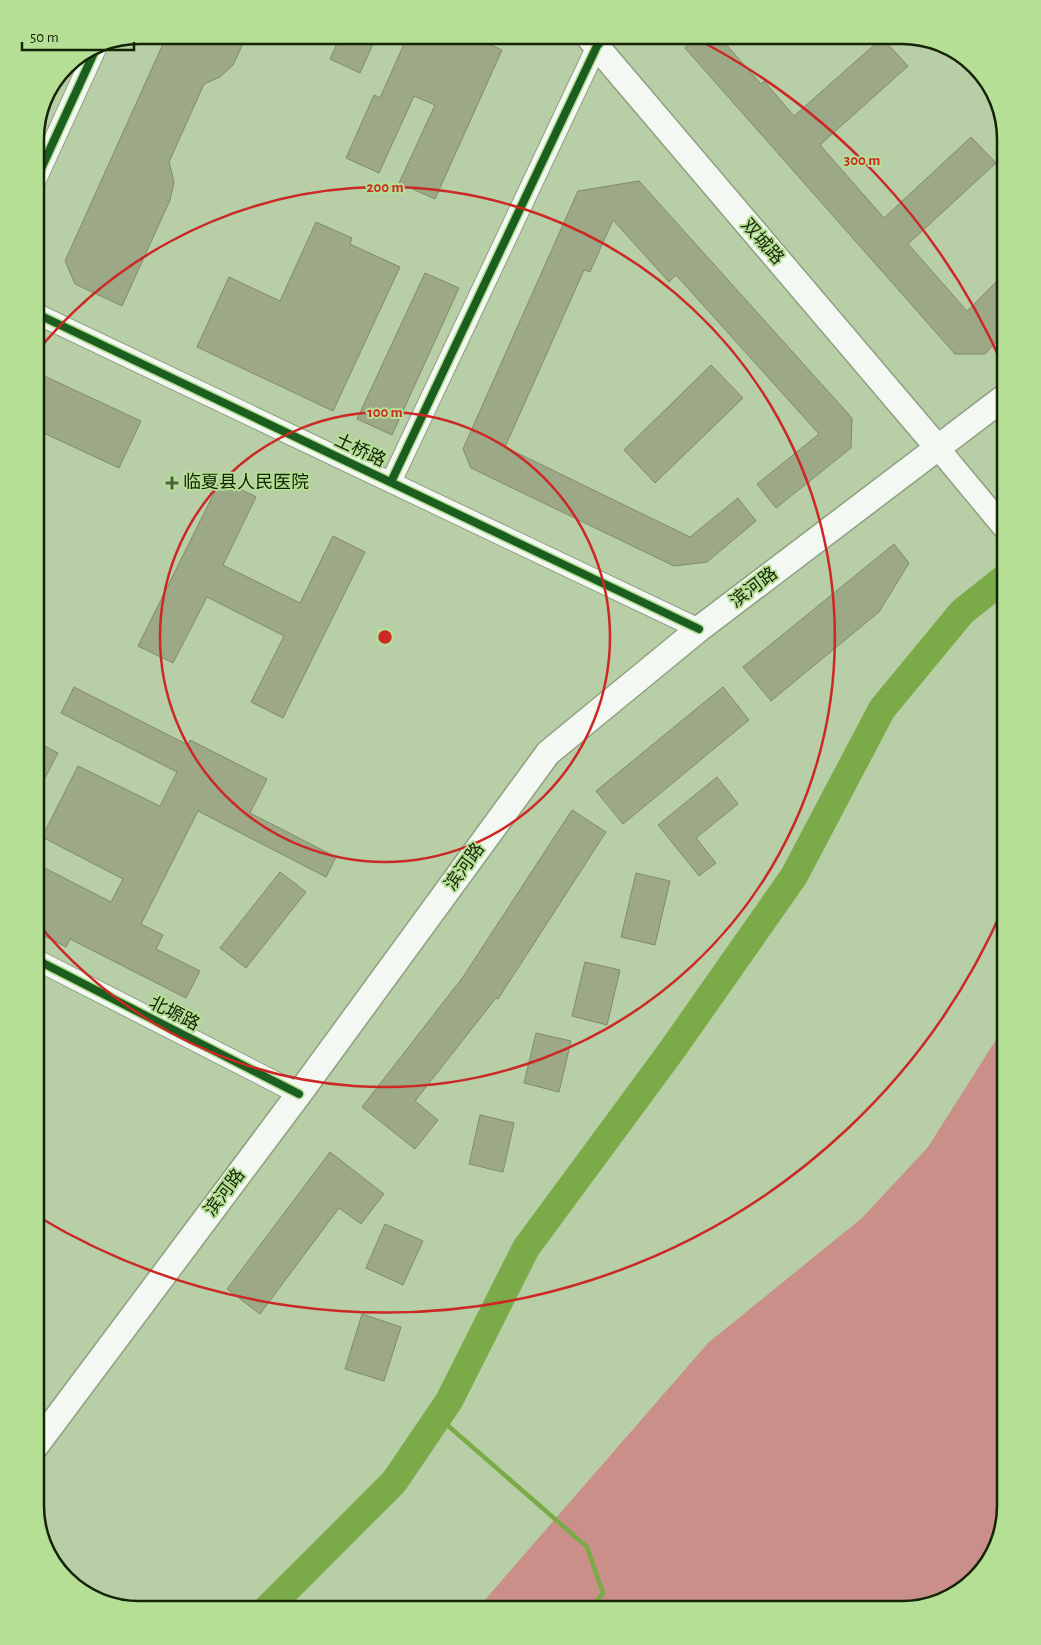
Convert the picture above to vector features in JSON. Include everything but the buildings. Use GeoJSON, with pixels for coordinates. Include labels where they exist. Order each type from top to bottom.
{"type":"FeatureCollection","features":[{"type":"Feature","properties":{"kind":"main road","name":"双城路"},"geometry":{"type":"LineString","coordinates":[[601,44],[938,448]]}},
{"type":"Feature","properties":{"kind":"main road","name":"滨河路"},"geometry":{"type":"LineString","coordinates":[[44,1435],[300,1094],[548,753],[700,629],[997,403]]}},
{"type":"Feature","properties":{"kind":"main road"},"geometry":{"type":"LineString","coordinates":[[938,448],[997,520]]}},
{"type":"Feature","properties":{"kind":"street"},"geometry":{"type":"LineString","coordinates":[[391,482],[595,44]]}},
{"type":"Feature","properties":{"kind":"street"},"geometry":{"type":"LineString","coordinates":[[44,162],[92,56]]}},
{"type":"Feature","properties":{"kind":"street","name":"土桥路"},"geometry":{"type":"LineString","coordinates":[[44,317],[700,629]]}},
{"type":"Feature","properties":{"kind":"street","name":"北塬路"},"geometry":{"type":"LineString","coordinates":[[44,965],[300,1094]]}},
{"type":"Feature","properties":{"kind":"shaded area"},"geometry":{"type":"Polygon","coordinates":[[[997,1038],[997,1506],[994,1531],[990,1542],[978,1564],[965,1578],[933,1596],[902,1601],[484,1601],[708,1343],[862,1218],[928,1147],[997,1038]]]}},
{"type":"Feature","properties":{"kind":"waterway"},"geometry":{"type":"LineString","coordinates":[[275,1601],[394,1482],[449,1401],[526,1248],[672,1050],[794,876],[882,709],[962,612],[997,584]]}},
{"type":"Feature","properties":{"kind":"waterway"},"geometry":{"type":"LineString","coordinates":[[438,1417],[587,1547],[603,1593],[596,1601]]}},
{"type":"Feature","properties":{"kind":"cycle path"},"geometry":{"type":"LineString","coordinates":[[391,482],[599,44]]}},
{"type":"Feature","properties":{"kind":"cycle path"},"geometry":{"type":"LineString","coordinates":[[44,162],[92,56]]}},
{"type":"Feature","properties":{"kind":"cycle path"},"geometry":{"type":"LineString","coordinates":[[44,317],[699,629]]}},
{"type":"Feature","properties":{"kind":"cycle path"},"geometry":{"type":"LineString","coordinates":[[44,964],[299,1094]]}},
{"type":"Feature","properties":{"kind":"place","name":"临夏县人民医院"},"geometry":{"type":"Point","coordinates":[172,483]}}]}
